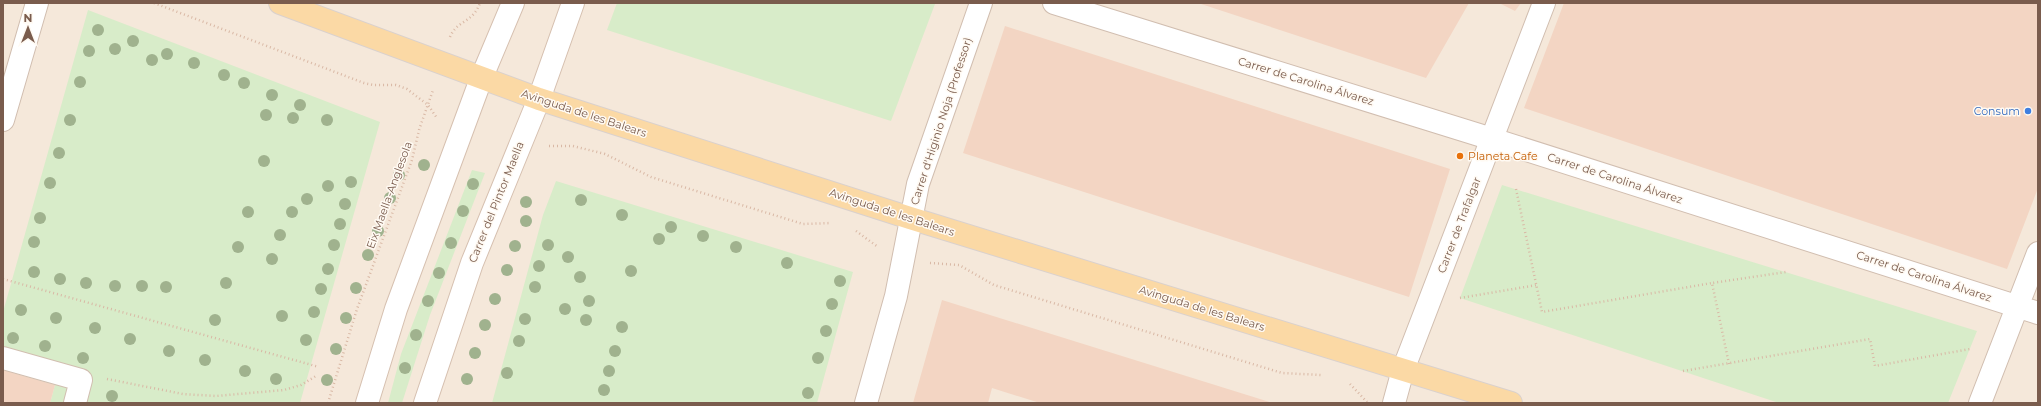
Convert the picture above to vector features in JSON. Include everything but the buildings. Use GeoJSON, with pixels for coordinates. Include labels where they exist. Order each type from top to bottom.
{"type":"FeatureCollection","features":[{"type":"Feature","properties":{"kind":"main road","name":"Avinguda de les Balears"},"geometry":{"type":"LineString","coordinates":[[280,3],[481,79],[539,99],[910,218],[1511,403]]}},
{"type":"Feature","properties":{"kind":"street"},"geometry":{"type":"LineString","coordinates":[[3,120],[37,3]]}},
{"type":"Feature","properties":{"kind":"street"},"geometry":{"type":"LineString","coordinates":[[366,403],[396,310],[481,79],[513,3]]}},
{"type":"Feature","properties":{"kind":"street","name":"Carrer del Pintor Maella"},"geometry":{"type":"LineString","coordinates":[[425,403],[453,315],[472,262],[539,99],[573,3]]}},
{"type":"Feature","properties":{"kind":"street","name":"Carrer d'Higinio Noja (Professor)"},"geometry":{"type":"LineString","coordinates":[[866,403],[896,296],[910,218],[918,184],[981,3]]}},
{"type":"Feature","properties":{"kind":"street","name":"Carrer de Carolina Álvarez"},"geometry":{"type":"LineString","coordinates":[[1054,3],[1492,139],[2038,313]]}},
{"type":"Feature","properties":{"kind":"street","name":"Carrer de Trafalgar"},"geometry":{"type":"LineString","coordinates":[[1394,403],[1403,370],[1544,3]]}},
{"type":"Feature","properties":{"kind":"street"},"geometry":{"type":"LineString","coordinates":[[1980,403],[2038,253]]}},
{"type":"Feature","properties":{"kind":"street"},"geometry":{"type":"LineString","coordinates":[[3,358],[81,380],[75,403]]}},
{"type":"Feature","properties":{"kind":"path"},"geometry":{"type":"LineString","coordinates":[[154,3],[364,83],[373,85],[396,85],[413,93]]}},
{"type":"Feature","properties":{"kind":"path","name":"Eix Maella-Anglesola"},"geometry":{"type":"LineString","coordinates":[[328,403],[357,309],[412,160],[419,130],[453,30],[475,15],[480,3]]}},
{"type":"Feature","properties":{"kind":"path"},"geometry":{"type":"LineString","coordinates":[[1516,189],[1542,312],[1786,272]]}},
{"type":"Feature","properties":{"kind":"path"},"geometry":{"type":"LineString","coordinates":[[3,278],[319,367]]}},
{"type":"Feature","properties":{"kind":"path"},"geometry":{"type":"LineString","coordinates":[[1712,283],[1730,364]]}},
{"type":"Feature","properties":{"kind":"path"},"geometry":{"type":"LineString","coordinates":[[1460,298],[1537,285]]}},
{"type":"Feature","properties":{"kind":"path"},"geometry":{"type":"LineString","coordinates":[[1683,371],[1870,339],[1875,366],[1970,349]]}},
{"type":"Feature","properties":{"kind":"path"},"geometry":{"type":"LineString","coordinates":[[81,380],[100,378],[183,394],[216,396],[284,390],[301,385],[316,376]]}},
{"type":"Feature","properties":{"kind":"shaded area"},"geometry":{"type":"Polygon","coordinates":[[[3,3],[2038,3],[2038,403],[3,403],[3,3]]]}},
{"type":"Feature","properties":{"kind":"green space"},"geometry":{"type":"Polygon","coordinates":[[[617,3],[935,4],[891,121],[607,30],[617,3]]]}},
{"type":"Feature","properties":{"kind":"green space"},"geometry":{"type":"Polygon","coordinates":[[[88,10],[380,122],[300,403],[50,403],[55,385],[3,370],[3,312],[88,10]]]}},
{"type":"Feature","properties":{"kind":"green space"},"geometry":{"type":"Polygon","coordinates":[[[472,170],[485,173],[430,315],[402,403],[388,403],[401,354],[472,170]]]}},
{"type":"Feature","properties":{"kind":"green space"},"geometry":{"type":"Polygon","coordinates":[[[556,181],[853,272],[817,403],[492,403],[543,215],[556,181]]]}},
{"type":"Feature","properties":{"kind":"green space"},"geometry":{"type":"Polygon","coordinates":[[[1502,185],[1977,331],[1948,403],[1779,403],[1460,298],[1502,185]]]}},
{"type":"Feature","properties":{"kind":"place","name":"Consum"},"geometry":{"type":"Point","coordinates":[2028,111]}},
{"type":"Feature","properties":{"kind":"place","name":"Planeta Cafe"},"geometry":{"type":"Point","coordinates":[1460,156]}}]}
